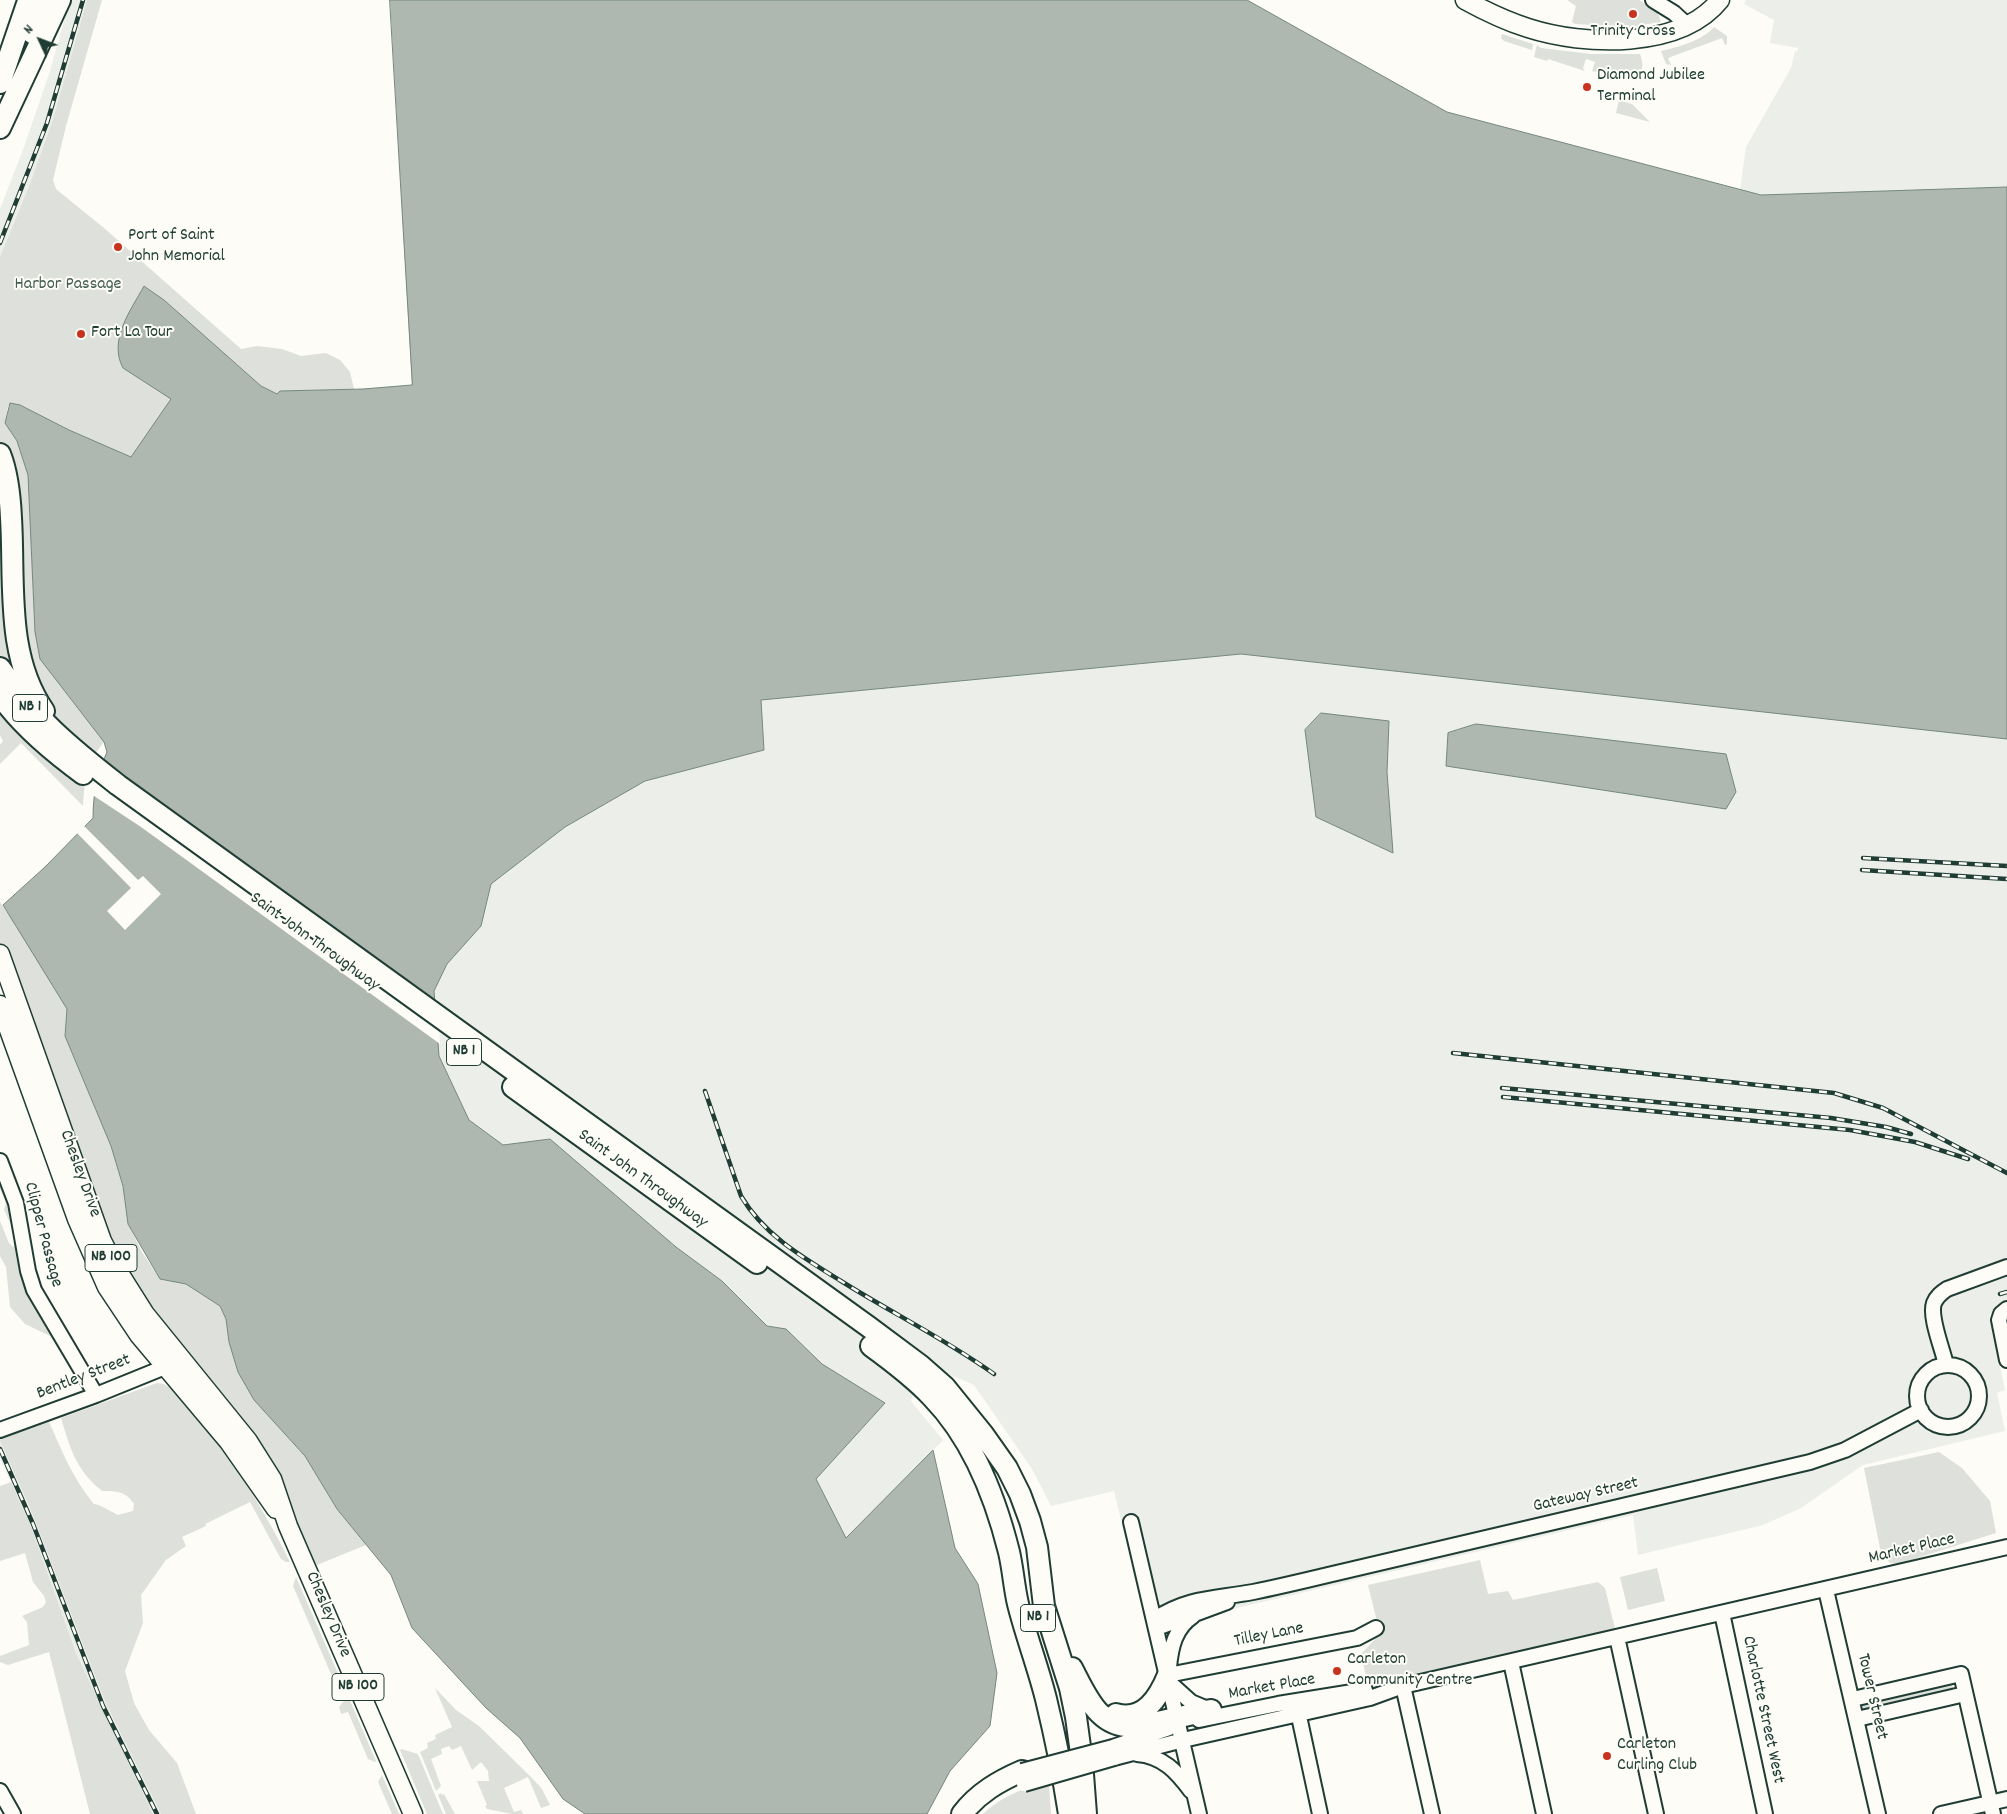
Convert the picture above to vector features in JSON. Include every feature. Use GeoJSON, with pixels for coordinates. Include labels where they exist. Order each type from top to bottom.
{"type":"FeatureCollection","features":[{"type":"Feature","properties":{"kind":"highway"},"geometry":{"type":"LineString","coordinates":[[0,83],[29,0]]}},
{"type":"Feature","properties":{"kind":"highway"},"geometry":{"type":"LineString","coordinates":[[0,122],[44,0]]}},
{"type":"Feature","properties":{"kind":"highway"},"geometry":{"type":"LineString","coordinates":[[0,128],[60,0]]}},
{"type":"Feature","properties":{"kind":"highway"},"geometry":{"type":"LineString","coordinates":[[0,454],[6,470],[9,494],[15,625],[21,661],[38,703],[67,744]]}},
{"type":"Feature","properties":{"kind":"highway","name":"Saint John Throughway"},"geometry":{"type":"LineString","coordinates":[[0,668],[30,708],[67,744],[118,784],[920,1365],[939,1392],[982,1470],[997,1508],[1010,1553],[1018,1602],[1046,1698],[1057,1746],[1080,1811]]}},
{"type":"Feature","properties":{"kind":"highway","name":"Saint John Throughway"},"geometry":{"type":"LineString","coordinates":[[1,696],[25,725],[59,756],[138,816],[888,1358],[939,1392],[983,1434],[1007,1468],[1020,1494],[1030,1521],[1036,1547],[1044,1606],[1070,1688],[1076,1717],[1082,1761],[1080,1811]]}},
{"type":"Feature","properties":{"kind":"highway","name":"Saint John Throughway"},"geometry":{"type":"LineString","coordinates":[[983,1434],[1011,1492],[1019,1516],[1035,1608],[1068,1716],[1080,1811]]}},
{"type":"Feature","properties":{"kind":"highway"},"geometry":{"type":"LineString","coordinates":[[1036,1547],[1051,1615],[1059,1639],[1096,1710],[1111,1722],[1129,1728],[1179,1721],[1211,1710]]}},
{"type":"Feature","properties":{"kind":"highway"},"geometry":{"type":"LineString","coordinates":[[1088,1696],[1100,1706],[1118,1715],[1127,1716],[1136,1714],[1153,1702],[1169,1679]]}},
{"type":"Feature","properties":{"kind":"highway"},"geometry":{"type":"LineString","coordinates":[[1057,1746],[1057,1814]]}},
{"type":"Feature","properties":{"kind":"highway"},"geometry":{"type":"LineString","coordinates":[[962,1814],[970,1803],[996,1784],[1023,1777]]}},
{"type":"Feature","properties":{"kind":"highway"},"geometry":{"type":"LineString","coordinates":[[975,1814],[994,1797],[1023,1777]]}},
{"type":"Feature","properties":{"kind":"main road"},"geometry":{"type":"LineString","coordinates":[[1465,0],[1503,19],[1528,28],[1547,33],[1604,40],[1641,38],[1687,25],[1704,16],[1720,0]]}},
{"type":"Feature","properties":{"kind":"main road","name":"Chesley Drive"},"geometry":{"type":"LineString","coordinates":[[0,954],[107,1287],[128,1321],[234,1422],[272,1480],[288,1526],[413,1814]]}},
{"type":"Feature","properties":{"kind":"main road","name":"Chesley Drive"},"geometry":{"type":"LineString","coordinates":[[0,1005],[84,1216]]}},
{"type":"Feature","properties":{"kind":"street"},"geometry":{"type":"LineString","coordinates":[[1653,0],[1674,13],[1687,25]]}},
{"type":"Feature","properties":{"kind":"street","name":"Clipper Passage"},"geometry":{"type":"LineString","coordinates":[[0,1161],[16,1203],[28,1271],[33,1287],[96,1395]]}},
{"type":"Feature","properties":{"kind":"street"},"geometry":{"type":"LineString","coordinates":[[1946,1364],[1932,1312],[1939,1295],[1947,1289],[2007,1267]]}},
{"type":"Feature","properties":{"kind":"street"},"geometry":{"type":"LineString","coordinates":[[2004,1311],[1999,1320],[2007,1360]]}},
{"type":"Feature","properties":{"kind":"street","name":"Bentley Street"},"geometry":{"type":"LineString","coordinates":[[0,1430],[96,1395],[171,1361]]}},
{"type":"Feature","properties":{"kind":"street"},"geometry":{"type":"LineString","coordinates":[[1946,1364],[1957,1366],[1966,1370],[1976,1382],[1979,1396],[1977,1406],[1972,1415],[1960,1424],[1945,1426],[1935,1424],[1921,1410],[1918,1395],[1922,1380],[1928,1372],[1937,1367],[1946,1364]]}},
{"type":"Feature","properties":{"kind":"street","name":"Gateway Street"},"geometry":{"type":"LineString","coordinates":[[1156,1624],[1173,1608],[1216,1596],[1251,1592],[1810,1462],[1845,1450],[1921,1410]]}},
{"type":"Feature","properties":{"kind":"street"},"geometry":{"type":"LineString","coordinates":[[1131,1522],[1179,1721],[1199,1814]]}},
{"type":"Feature","properties":{"kind":"street","name":"Market Place"},"geometry":{"type":"LineString","coordinates":[[1114,1752],[1132,1754],[1369,1690],[1398,1687],[1511,1662],[2007,1547]]}},
{"type":"Feature","properties":{"kind":"street","name":"Tower Street"},"geometry":{"type":"LineString","coordinates":[[1826,1590],[1853,1699],[1878,1814]]}},
{"type":"Feature","properties":{"kind":"street","name":"Gateway Street"},"geometry":{"type":"LineString","coordinates":[[1156,1624],[1201,1611],[1251,1592]]}},
{"type":"Feature","properties":{"kind":"street"},"geometry":{"type":"LineString","coordinates":[[1169,1679],[1174,1639],[1188,1619],[1201,1611]]}},
{"type":"Feature","properties":{"kind":"street","name":"Charlotte Street West"},"geometry":{"type":"LineString","coordinates":[[1722,1613],[1765,1814]]}},
{"type":"Feature","properties":{"kind":"street","name":"Tilley Lane"},"geometry":{"type":"LineString","coordinates":[[1169,1679],[1358,1638],[1376,1628]]}},
{"type":"Feature","properties":{"kind":"street"},"geometry":{"type":"LineString","coordinates":[[1617,1638],[1656,1814]]}},
{"type":"Feature","properties":{"kind":"street"},"geometry":{"type":"LineString","coordinates":[[1511,1662],[1544,1814]]}},
{"type":"Feature","properties":{"kind":"street"},"geometry":{"type":"LineString","coordinates":[[1853,1699],[1960,1674],[1992,1808]]}},
{"type":"Feature","properties":{"kind":"street"},"geometry":{"type":"LineString","coordinates":[[1169,1679],[1191,1702],[1211,1710],[1278,1704]]}},
{"type":"Feature","properties":{"kind":"street"},"geometry":{"type":"LineString","coordinates":[[1398,1687],[1432,1814]]}},
{"type":"Feature","properties":{"kind":"street"},"geometry":{"type":"LineString","coordinates":[[1857,1719],[1965,1694]]}},
{"type":"Feature","properties":{"kind":"street","name":"Market Place"},"geometry":{"type":"LineString","coordinates":[[1023,1777],[1114,1752],[1179,1721],[1278,1704],[1297,1708]]}},
{"type":"Feature","properties":{"kind":"street"},"geometry":{"type":"LineString","coordinates":[[1297,1708],[1320,1814]]}},
{"type":"Feature","properties":{"kind":"street"},"geometry":{"type":"LineString","coordinates":[[1132,1754],[1153,1757],[1166,1763],[1179,1775],[1194,1796]]}},
{"type":"Feature","properties":{"kind":"street"},"geometry":{"type":"LineString","coordinates":[[0,1791],[13,1814]]}},
{"type":"Feature","properties":{"kind":"street"},"geometry":{"type":"LineString","coordinates":[[1941,1814],[1992,1808],[2007,1799]]}},
{"type":"Feature","properties":{"kind":"shaded area"},"geometry":{"type":"Polygon","coordinates":[[[70,0],[87,0],[53,119],[31,181],[0,257],[0,209],[50,71],[70,0]]]}},
{"type":"Feature","properties":{"kind":"shaded area"},"geometry":{"type":"Polygon","coordinates":[[[390,0],[1247,0],[1447,112],[1761,195],[2007,187],[2007,739],[1241,654],[761,700],[764,750],[645,781],[565,827],[491,884],[481,926],[447,964],[434,991],[439,1056],[469,1120],[503,1145],[550,1139],[676,1247],[722,1281],[767,1326],[786,1329],[822,1364],[885,1403],[816,1479],[846,1538],[933,1450],[955,1548],[978,1584],[997,1673],[990,1726],[950,1771],[927,1814],[585,1814],[563,1799],[520,1738],[486,1708],[412,1628],[391,1575],[337,1509],[305,1456],[254,1400],[238,1372],[229,1342],[226,1319],[220,1306],[186,1284],[160,1279],[128,1224],[123,1186],[111,1146],[65,1036],[67,1009],[3,905],[45,867],[93,818],[96,784],[107,752],[104,742],[40,659],[35,632],[28,475],[17,441],[5,423],[10,403],[20,405],[69,430],[131,457],[171,399],[123,368],[119,357],[118,347],[123,326],[144,286],[164,300],[261,386],[277,394],[280,391],[363,389],[412,385],[390,0]]]}},
{"type":"Feature","properties":{"kind":"shaded area"},"geometry":{"type":"Polygon","coordinates":[[[1746,0],[2007,0],[2007,187],[1762,195],[1740,190],[1746,147],[1791,68],[1795,51],[1797,52],[1798,48],[1770,43],[1774,20],[1744,4],[1746,0]]]}},
{"type":"Feature","properties":{"kind":"shaded area"},"geometry":{"type":"Polygon","coordinates":[[[1241,654],[2007,739],[2007,1303],[1989,1315],[2005,1390],[1997,1393],[2005,1431],[1863,1465],[1801,1508],[1763,1525],[1638,1555],[1633,1515],[1220,1612],[1148,1634],[1114,1491],[1051,1506],[1032,1469],[974,1385],[946,1373],[914,1391],[911,1401],[943,1440],[846,1539],[816,1479],[885,1403],[822,1364],[786,1329],[767,1326],[722,1281],[676,1247],[550,1139],[503,1145],[469,1120],[439,1056],[434,991],[447,964],[481,926],[491,884],[565,827],[645,781],[764,750],[760,700],[1241,654]]]}},
{"type":"Feature","properties":{"kind":"shaded area"},"geometry":{"type":"Polygon","coordinates":[[[1321,713],[1389,721],[1387,772],[1393,853],[1316,817],[1305,730],[1321,713]]]}},
{"type":"Feature","properties":{"kind":"shaded area"},"geometry":{"type":"Polygon","coordinates":[[[1476,724],[1726,754],[1736,792],[1726,809],[1446,766],[1448,733],[1476,724]]]}},
{"type":"Feature","properties":{"kind":"shaded area"},"geometry":{"type":"Polygon","coordinates":[[[0,1441],[32,1513],[106,1704],[161,1814],[153,1814],[76,1653],[31,1526],[0,1458],[0,1441]]]}},
{"type":"Feature","properties":{"kind":"green space","name":"Harbor Passage"},"geometry":{"type":"Polygon","coordinates":[[[87,0],[102,0],[66,126],[53,180],[56,189],[104,228],[241,349],[257,346],[282,349],[301,356],[326,353],[340,360],[350,372],[354,389],[280,391],[277,394],[261,386],[164,300],[145,286],[123,368],[172,398],[131,458],[20,405],[8,406],[5,423],[17,441],[28,475],[35,632],[40,659],[104,742],[94,756],[88,772],[83,806],[21,743],[0,764],[0,745],[3,741],[0,735],[0,257],[31,181],[53,119],[87,0]]]}},
{"type":"Feature","properties":{"kind":"green space"},"geometry":{"type":"Polygon","coordinates":[[[1567,0],[1639,0],[1657,11],[1661,22],[1629,27],[1575,24],[1572,22],[1576,6],[1567,0]]]}},
{"type":"Feature","properties":{"kind":"green space"},"geometry":{"type":"Polygon","coordinates":[[[1714,27],[1727,36],[1727,44],[1725,45],[1722,38],[1668,58],[1671,65],[1666,64],[1661,51],[1696,40],[1714,27]]]}},
{"type":"Feature","properties":{"kind":"green space"},"geometry":{"type":"Polygon","coordinates":[[[1502,34],[1533,44],[1532,50],[1504,41],[1501,38],[1502,34]]]}},
{"type":"Feature","properties":{"kind":"green space"},"geometry":{"type":"Polygon","coordinates":[[[1537,45],[1541,48],[1591,54],[1640,54],[1642,69],[1637,78],[1625,76],[1624,79],[1592,71],[1595,62],[1586,59],[1583,68],[1585,71],[1548,59],[1547,61],[1534,57],[1537,45]]]}},
{"type":"Feature","properties":{"kind":"green space"},"geometry":{"type":"Polygon","coordinates":[[[1619,100],[1632,104],[1650,122],[1616,113],[1619,100]]]}},
{"type":"Feature","properties":{"kind":"green space"},"geometry":{"type":"Polygon","coordinates":[[[0,902],[30,946],[67,1009],[65,1036],[111,1146],[123,1186],[128,1224],[142,1252],[160,1279],[186,1284],[220,1306],[226,1319],[229,1342],[254,1400],[305,1456],[337,1509],[366,1545],[307,1569],[288,1526],[131,1293],[0,954],[0,902]]]}},
{"type":"Feature","properties":{"kind":"green space"},"geometry":{"type":"Polygon","coordinates":[[[0,1179],[16,1232],[72,1370],[50,1336],[25,1324],[10,1307],[6,1267],[0,1256],[0,1221],[9,1243],[13,1247],[16,1243],[13,1229],[4,1210],[6,1203],[0,1189],[0,1179]]]}},
{"type":"Feature","properties":{"kind":"green space"},"geometry":{"type":"Polygon","coordinates":[[[157,1383],[172,1389],[190,1405],[210,1430],[231,1459],[268,1520],[290,1562],[281,1559],[250,1502],[182,1537],[186,1546],[166,1560],[141,1595],[143,1623],[125,1671],[134,1703],[149,1730],[177,1763],[196,1814],[161,1814],[106,1704],[32,1513],[0,1441],[0,1439],[49,1422],[74,1474],[94,1504],[118,1515],[133,1511],[134,1504],[128,1496],[116,1492],[102,1491],[86,1475],[71,1449],[61,1418],[157,1383]]]}},
{"type":"Feature","properties":{"kind":"green space"},"geometry":{"type":"Polygon","coordinates":[[[1939,1452],[1962,1468],[1990,1501],[1996,1533],[1898,1564],[1890,1563],[1881,1553],[1864,1468],[1939,1452]]]}},
{"type":"Feature","properties":{"kind":"green space"},"geometry":{"type":"Polygon","coordinates":[[[11,1482],[31,1526],[76,1653],[153,1814],[90,1814],[49,1652],[8,1665],[0,1662],[0,1656],[29,1645],[27,1622],[22,1616],[43,1607],[46,1602],[44,1596],[33,1582],[25,1553],[0,1561],[0,1486],[11,1482]]]}},
{"type":"Feature","properties":{"kind":"green space"},"geometry":{"type":"Polygon","coordinates":[[[1480,1560],[1488,1594],[1508,1591],[1513,1600],[1598,1582],[1605,1588],[1617,1637],[1393,1689],[1369,1690],[1361,1654],[1380,1634],[1368,1585],[1480,1560]]]}},
{"type":"Feature","properties":{"kind":"green space"},"geometry":{"type":"Polygon","coordinates":[[[1657,1568],[1665,1601],[1628,1610],[1620,1577],[1657,1568]]]}},
{"type":"Feature","properties":{"kind":"green space"},"geometry":{"type":"Polygon","coordinates":[[[296,1577],[340,1678],[336,1679],[331,1674],[293,1586],[296,1577]]]}},
{"type":"Feature","properties":{"kind":"green space"},"geometry":{"type":"Polygon","coordinates":[[[1951,1683],[1954,1690],[1865,1711],[1862,1708],[1864,1702],[1951,1683]]]}},
{"type":"Feature","properties":{"kind":"green space"},"geometry":{"type":"Polygon","coordinates":[[[435,1688],[456,1710],[479,1726],[532,1778],[542,1789],[550,1805],[541,1808],[528,1777],[504,1788],[514,1812],[521,1810],[523,1814],[512,1814],[487,1809],[477,1781],[489,1781],[488,1771],[481,1762],[472,1770],[461,1746],[452,1750],[449,1746],[441,1749],[442,1754],[431,1759],[441,1786],[436,1791],[420,1752],[428,1748],[427,1743],[436,1739],[435,1735],[452,1727],[435,1688]]]}},
{"type":"Feature","properties":{"kind":"green space"},"geometry":{"type":"Polygon","coordinates":[[[348,1696],[375,1762],[368,1759],[348,1712],[341,1714],[339,1707],[348,1696]]]}},
{"type":"Feature","properties":{"kind":"green space"},"geometry":{"type":"Polygon","coordinates":[[[401,1749],[418,1754],[443,1814],[427,1814],[401,1749]]]}},
{"type":"Feature","properties":{"kind":"green space"},"geometry":{"type":"Polygon","coordinates":[[[382,1775],[399,1814],[392,1814],[378,1782],[382,1775]]]}},
{"type":"Feature","properties":{"kind":"green space"},"geometry":{"type":"Polygon","coordinates":[[[1049,1785],[1051,1814],[983,1814],[997,1802],[1018,1791],[1024,1789],[1025,1792],[1049,1785]]]}},
{"type":"Feature","properties":{"kind":"green space"},"geometry":{"type":"Polygon","coordinates":[[[441,1793],[442,1795],[444,1794],[455,1814],[446,1814],[438,1795],[441,1793]]]}},
{"type":"Feature","properties":{"kind":"pier"},"geometry":{"type":"Polygon","coordinates":[[[102,759],[157,805],[438,1008],[440,1044],[141,827],[91,794],[97,768],[102,759]]]}},
{"type":"Feature","properties":{"kind":"pier"},"geometry":{"type":"Polygon","coordinates":[[[83,825],[138,880],[143,876],[161,894],[125,930],[107,911],[131,888],[76,832],[83,825]]]}},
{"type":"Feature","properties":{"kind":"railway"},"geometry":{"type":"LineString","coordinates":[[0,243],[47,123],[83,0]]}},
{"type":"Feature","properties":{"kind":"railway"},"geometry":{"type":"LineString","coordinates":[[1863,858],[2007,866]]}},
{"type":"Feature","properties":{"kind":"railway"},"geometry":{"type":"LineString","coordinates":[[1862,870],[2007,879]]}},
{"type":"Feature","properties":{"kind":"railway"},"geometry":{"type":"LineString","coordinates":[[1453,1053],[1834,1093],[1883,1108],[2007,1173]]}},
{"type":"Feature","properties":{"kind":"railway"},"geometry":{"type":"LineString","coordinates":[[1502,1088],[1831,1118],[1886,1127],[1911,1134]]}},
{"type":"Feature","properties":{"kind":"railway"},"geometry":{"type":"LineString","coordinates":[[705,1091],[741,1196],[750,1210],[772,1234],[812,1263],[957,1349],[994,1374]]}},
{"type":"Feature","properties":{"kind":"railway"},"geometry":{"type":"LineString","coordinates":[[1503,1097],[1850,1130],[1915,1142],[1968,1159]]}},
{"type":"Feature","properties":{"kind":"railway"},"geometry":{"type":"LineString","coordinates":[[2000,1294],[2007,1292]]}},
{"type":"Feature","properties":{"kind":"railway"},"geometry":{"type":"LineString","coordinates":[[0,1449],[33,1524],[103,1706],[157,1814]]}},
{"type":"Feature","properties":{"kind":"place","name":"Trinity Cross"},"geometry":{"type":"Point","coordinates":[1633,14]}},
{"type":"Feature","properties":{"kind":"place","name":"Diamond Jubilee Terminal"},"geometry":{"type":"Point","coordinates":[1587,87]}},
{"type":"Feature","properties":{"kind":"place","name":"Port of Saint John Memorial"},"geometry":{"type":"Point","coordinates":[118,247]}},
{"type":"Feature","properties":{"kind":"place","name":"Fort La Tour"},"geometry":{"type":"Point","coordinates":[81,334]}},
{"type":"Feature","properties":{"kind":"place","name":"Carleton Community Centre"},"geometry":{"type":"Point","coordinates":[1337,1671]}},
{"type":"Feature","properties":{"kind":"place","name":"Carleton Curling Club"},"geometry":{"type":"Point","coordinates":[1607,1756]}}]}
